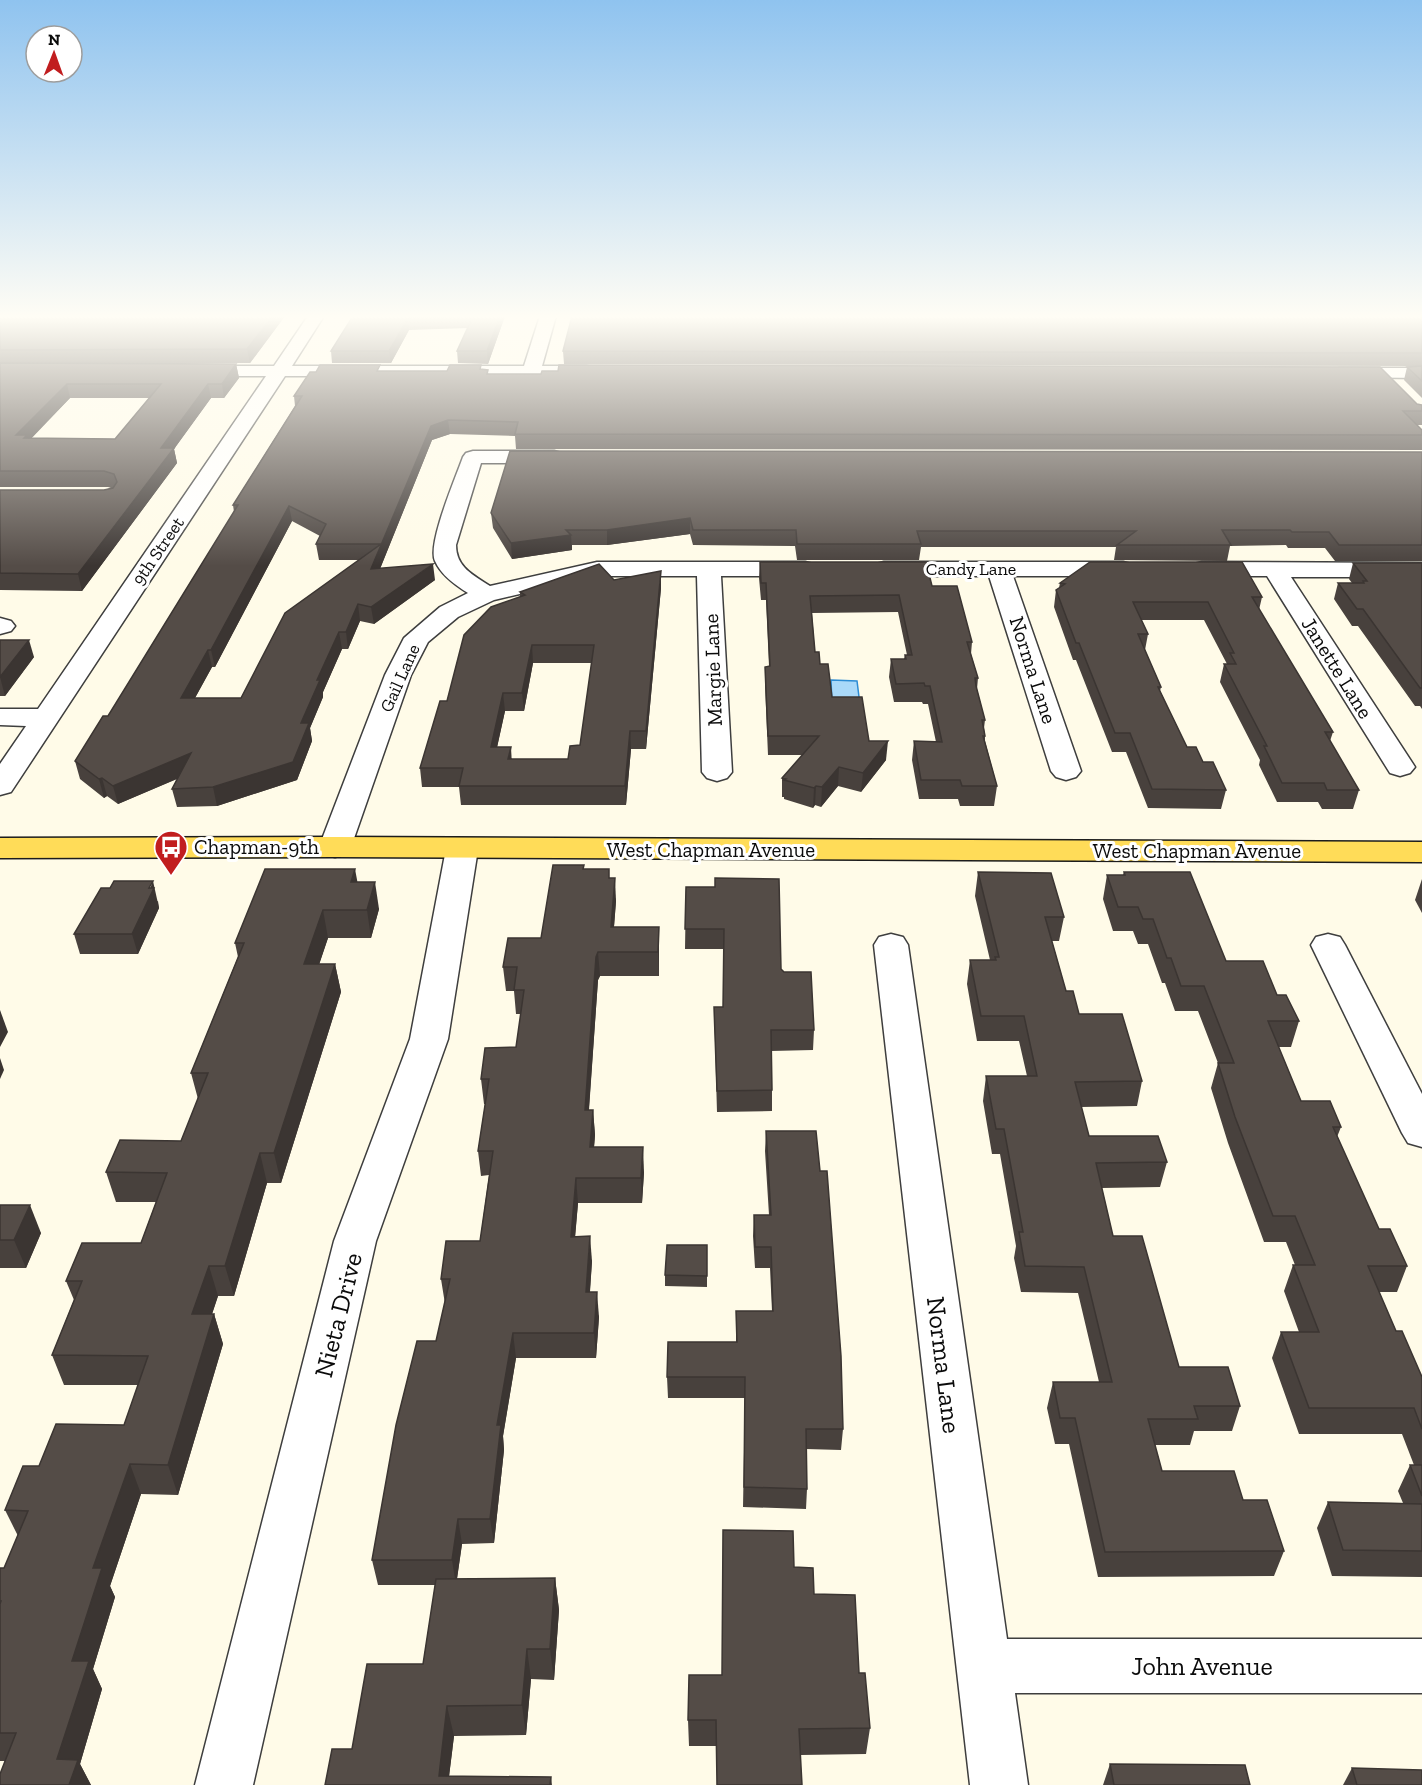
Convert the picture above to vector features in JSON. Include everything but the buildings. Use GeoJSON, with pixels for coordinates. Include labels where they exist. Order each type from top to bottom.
{"type":"FeatureCollection","features":[{"type":"Feature","properties":{"kind":"main road","name":"West Chapman Avenue"},"geometry":{"type":"LineString","coordinates":[[0,848],[335,847],[1422,852]]}},
{"type":"Feature","properties":{"kind":"street","name":"9th Street"},"geometry":{"type":"LineString","coordinates":[[0,786],[259,399]]}},
{"type":"Feature","properties":{"kind":"street"},"geometry":{"type":"LineString","coordinates":[[580,457],[473,457],[444,545],[442,556],[450,568],[486,594],[597,569],[825,569]]}},
{"type":"Feature","properties":{"kind":"street","name":"Margie Lane"},"geometry":{"type":"LineString","coordinates":[[709,569],[717,772]]}},
{"type":"Feature","properties":{"kind":"street","name":"Candy Lane"},"geometry":{"type":"LineString","coordinates":[[860,569],[1143,569]]}},
{"type":"Feature","properties":{"kind":"street","name":"Norma Lane"},"geometry":{"type":"LineString","coordinates":[[999,569],[1066,771]]}},
{"type":"Feature","properties":{"kind":"street"},"geometry":{"type":"LineString","coordinates":[[1179,569],[1422,570]]}},
{"type":"Feature","properties":{"kind":"street","name":"Janette Lane"},"geometry":{"type":"LineString","coordinates":[[1275,570],[1400,767]]}},
{"type":"Feature","properties":{"kind":"street","name":"Gail Lane"},"geometry":{"type":"LineString","coordinates":[[335,847],[398,675],[417,638],[449,612],[486,594]]}},
{"type":"Feature","properties":{"kind":"street"},"geometry":{"type":"LineString","coordinates":[[0,717],[46,718]]}},
{"type":"Feature","properties":{"kind":"street","name":"Nieta Drive"},"geometry":{"type":"LineString","coordinates":[[224,1785],[355,1241],[429,1039],[462,849]]}},
{"type":"Feature","properties":{"kind":"street","name":"Norma Lane"},"geometry":{"type":"LineString","coordinates":[[891,945],[999,1785]]}},
{"type":"Feature","properties":{"kind":"street"},"geometry":{"type":"LineString","coordinates":[[1328,945],[1422,1133]]}},
{"type":"Feature","properties":{"kind":"street","name":"John Avenue"},"geometry":{"type":"LineString","coordinates":[[983,1666],[1422,1666]]}},
{"type":"Feature","properties":{"kind":"water"},"geometry":{"type":"Polygon","coordinates":[[[831,680],[857,681],[860,705],[832,704],[831,680]]]}},
{"type":"Feature","properties":{"kind":"place","name":"Chapman-9th"},"geometry":{"type":"Point","coordinates":[171,876]}}]}
